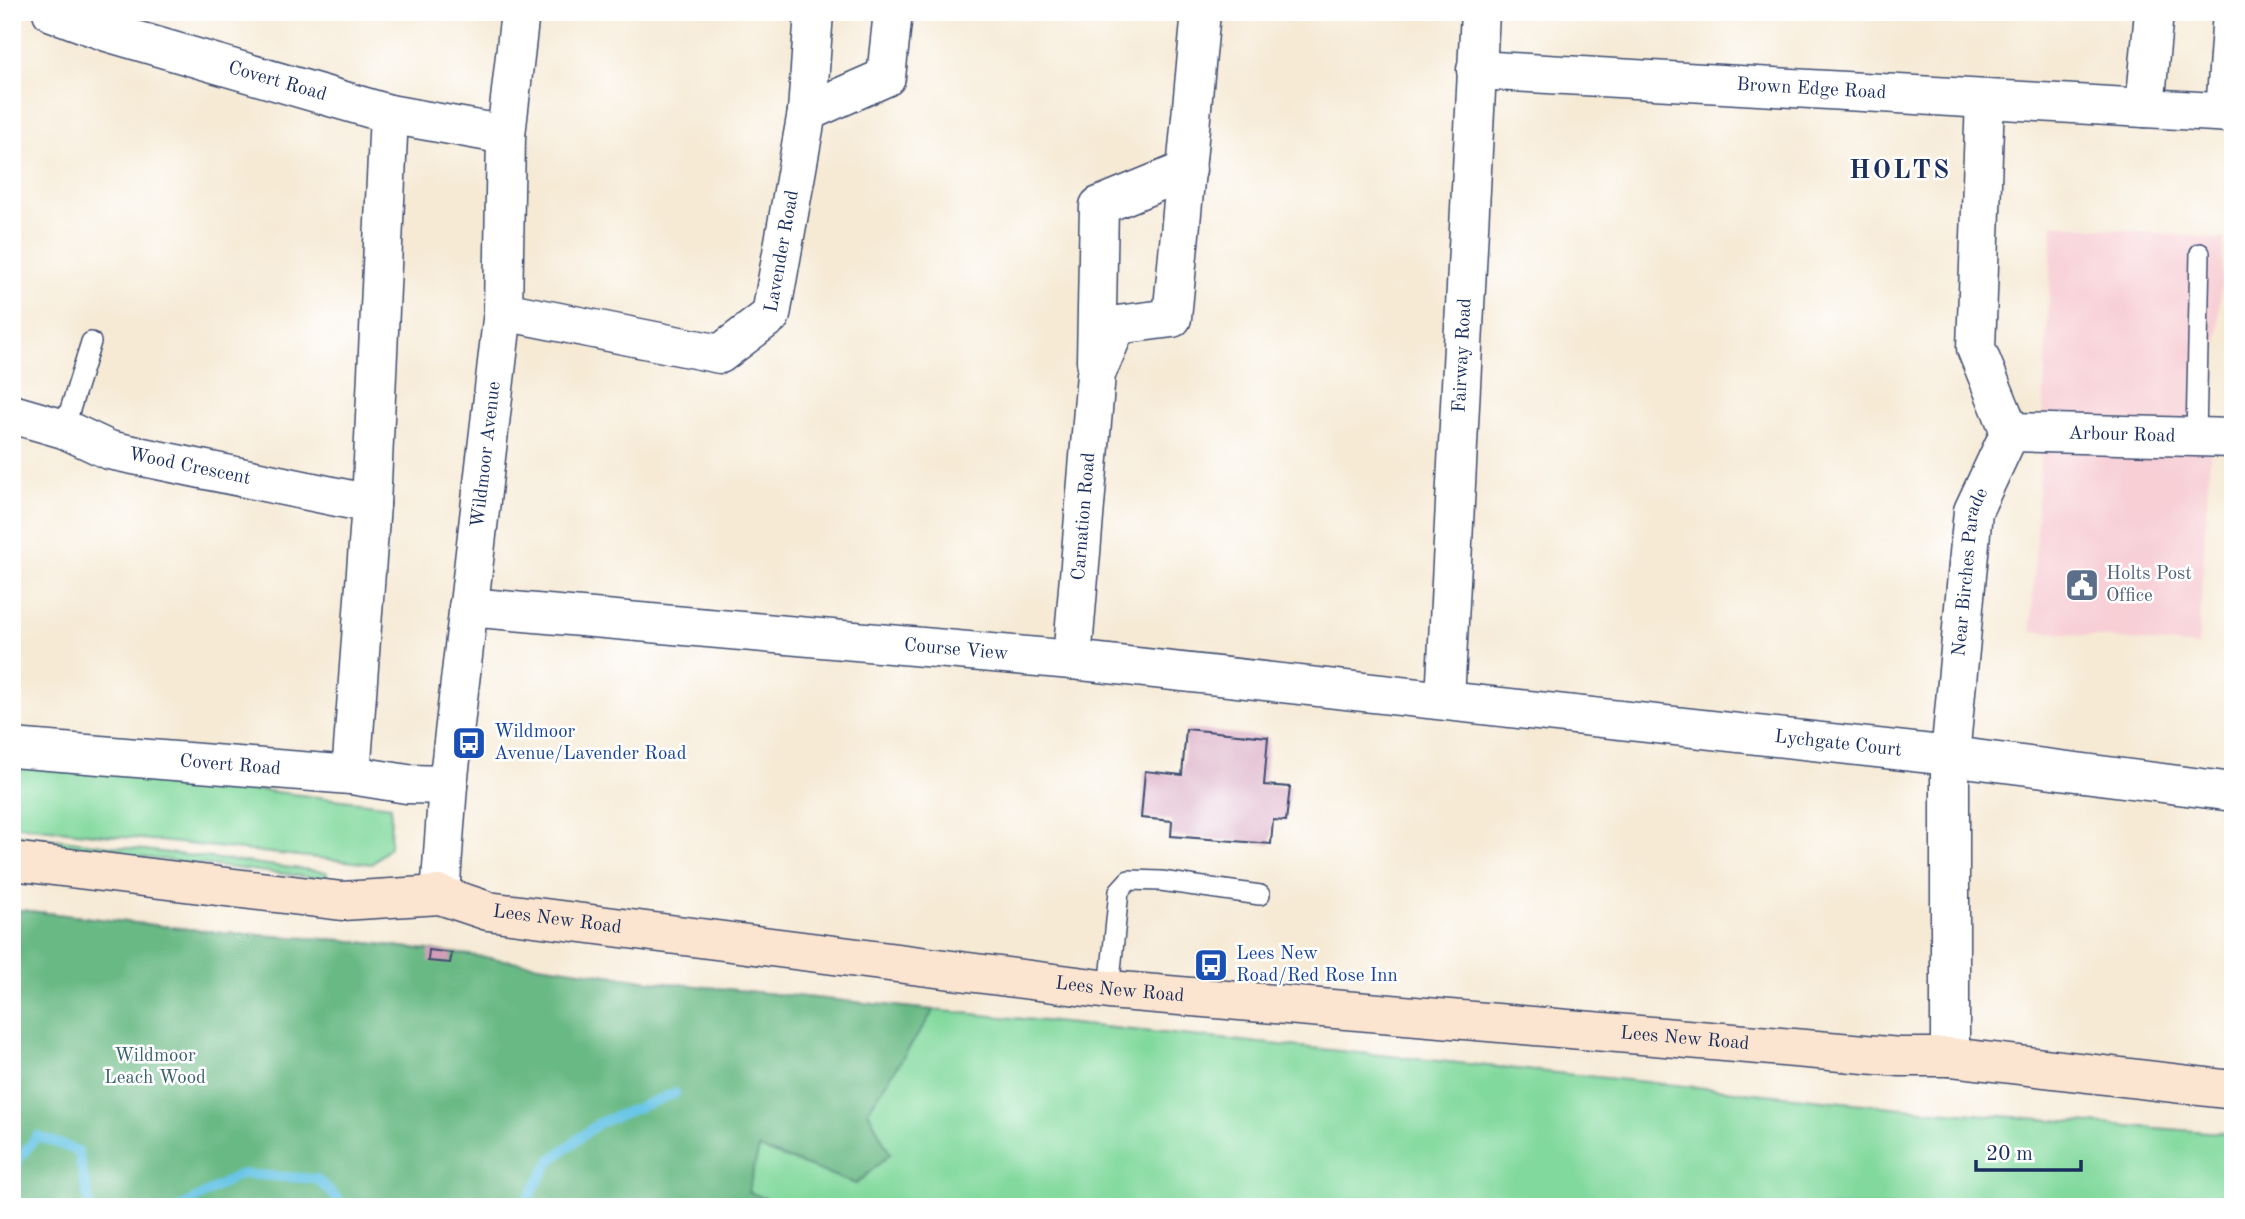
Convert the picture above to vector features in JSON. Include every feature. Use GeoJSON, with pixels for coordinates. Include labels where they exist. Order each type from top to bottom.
{"type":"FeatureCollection","features":[{"type":"Feature","properties":{"kind":"street","name":"Covert Road"},"geometry":{"type":"LineString","coordinates":[[52,12],[113,22],[390,114],[506,135]]}},
{"type":"Feature","properties":{"kind":"street","name":"Wildmoor Avenue"},"geometry":{"type":"LineString","coordinates":[[440,895],[448,785],[503,312],[506,135],[520,12]]}},
{"type":"Feature","properties":{"kind":"street","name":"Lavender Road"},"geometry":{"type":"LineString","coordinates":[[503,312],[720,354],[771,316],[807,112],[814,12]]}},
{"type":"Feature","properties":{"kind":"street"},"geometry":{"type":"LineString","coordinates":[[807,112],[886,77],[893,12]]}},
{"type":"Feature","properties":{"kind":"street","name":"Carnation Road"},"geometry":{"type":"LineString","coordinates":[[1096,374],[1117,326],[1172,318],[1200,12]]}},
{"type":"Feature","properties":{"kind":"street","name":"Fairway Road"},"geometry":{"type":"LineString","coordinates":[[1445,700],[1480,12]]}},
{"type":"Feature","properties":{"kind":"street"},"geometry":{"type":"LineString","coordinates":[[2146,108],[2154,12]]}},
{"type":"Feature","properties":{"kind":"street","name":"Brown Edge Road"},"geometry":{"type":"LineString","coordinates":[[1476,70],[2229,113],[2232,12]]}},
{"type":"Feature","properties":{"kind":"street"},"geometry":{"type":"LineString","coordinates":[[1986,99],[1976,348],[2010,432]]}},
{"type":"Feature","properties":{"kind":"street"},"geometry":{"type":"LineString","coordinates":[[351,775],[371,505],[390,114]]}},
{"type":"Feature","properties":{"kind":"street","name":"Carnation Road"},"geometry":{"type":"LineString","coordinates":[[1072,660],[1096,374],[1099,206],[1187,170]]}},
{"type":"Feature","properties":{"kind":"street","name":"Wood Crescent"},"geometry":{"type":"LineString","coordinates":[[12,414],[64,429],[109,450],[371,505]]}},
{"type":"Feature","properties":{"kind":"street","name":"Arbour Road"},"geometry":{"type":"LineString","coordinates":[[2010,432],[2214,437]]}},
{"type":"Feature","properties":{"kind":"street","name":"Near Birches Parade"},"geometry":{"type":"LineString","coordinates":[[1950,1057],[1950,756],[1973,511],[2010,432]]}},
{"type":"Feature","properties":{"kind":"street","name":"Course View"},"geometry":{"type":"LineString","coordinates":[[468,607],[1072,660],[1445,700]]}},
{"type":"Feature","properties":{"kind":"street","name":"Lychgate Court"},"geometry":{"type":"LineString","coordinates":[[1445,700],[1950,756],[2233,792]]}},
{"type":"Feature","properties":{"kind":"street","name":"Covert Road"},"geometry":{"type":"LineString","coordinates":[[12,748],[351,775],[407,784],[448,785]]}},
{"type":"Feature","properties":{"kind":"street","name":"Lees New Road"},"geometry":{"type":"LineString","coordinates":[[12,861],[342,901],[440,895],[488,911],[1110,990],[1886,1056],[1950,1057],[2233,1090]]}},
{"type":"Feature","properties":{"kind":"lane"},"geometry":{"type":"LineString","coordinates":[[2200,253],[2214,437]]}},
{"type":"Feature","properties":{"kind":"lane"},"geometry":{"type":"LineString","coordinates":[[64,429],[91,342]]}},
{"type":"Feature","properties":{"kind":"lane"},"geometry":{"type":"LineString","coordinates":[[1110,990],[1119,891],[1129,880],[1161,881],[1260,895]]}},
{"type":"Feature","properties":{"kind":"shaded area"},"geometry":{"type":"Polygon","coordinates":[[[2053,224],[2224,239],[2198,646],[2031,631],[2053,224]]]}},
{"type":"Feature","properties":{"kind":"green space"},"geometry":{"type":"Polygon","coordinates":[[[12,760],[391,806],[390,847],[372,864],[12,825],[12,760]]]}},
{"type":"Feature","properties":{"kind":"green space"},"geometry":{"type":"Polygon","coordinates":[[[12,834],[327,872],[326,879],[12,842],[12,834]]]}},
{"type":"Feature","properties":{"kind":"green space"},"geometry":{"type":"Polygon","coordinates":[[[12,909],[224,933],[342,940],[657,982],[1923,1110],[2233,1134],[2233,1207],[12,1207],[12,909]]]}},
{"type":"Feature","properties":{"kind":"green space","name":"Wildmoor Leach Wood"},"geometry":{"type":"Polygon","coordinates":[[[12,909],[224,933],[342,940],[657,982],[934,1010],[868,1111],[890,1154],[856,1184],[759,1148],[748,1192],[790,1207],[12,1207],[12,909]]]}},
{"type":"Feature","properties":{"kind":"building"},"geometry":{"type":"Polygon","coordinates":[[[1186,729],[1268,737],[1264,785],[1290,787],[1286,821],[1273,820],[1271,844],[1171,836],[1172,821],[1141,818],[1145,771],[1182,775],[1186,729]]]}},
{"type":"Feature","properties":{"kind":"building"},"geometry":{"type":"Polygon","coordinates":[[[429,950],[452,953],[450,963],[428,961],[429,950]]]}},
{"type":"Feature","properties":{"kind":"waterway"},"geometry":{"type":"LineString","coordinates":[[523,1207],[551,1160],[599,1123],[675,1093]]}},
{"type":"Feature","properties":{"kind":"waterway"},"geometry":{"type":"LineString","coordinates":[[12,1161],[16,1163],[37,1136],[78,1151],[90,1207]]}},
{"type":"Feature","properties":{"kind":"waterway"},"geometry":{"type":"LineString","coordinates":[[181,1207],[240,1174],[317,1179],[346,1207]]}},
{"type":"Feature","properties":{"kind":"place","name":"Holts Post Office"},"geometry":{"type":"Point","coordinates":[2082,585]}},
{"type":"Feature","properties":{"kind":"place","name":"Wildmoor Avenue/Lavender Road"},"geometry":{"type":"Point","coordinates":[469,743]}},
{"type":"Feature","properties":{"kind":"place","name":"Lees New Road/Red Rose Inn"},"geometry":{"type":"Point","coordinates":[1211,965]}},
{"type":"Feature","properties":{"kind":"district","name":"HOLTS"},"geometry":{"type":"Point","coordinates":[1900,171]}}]}
